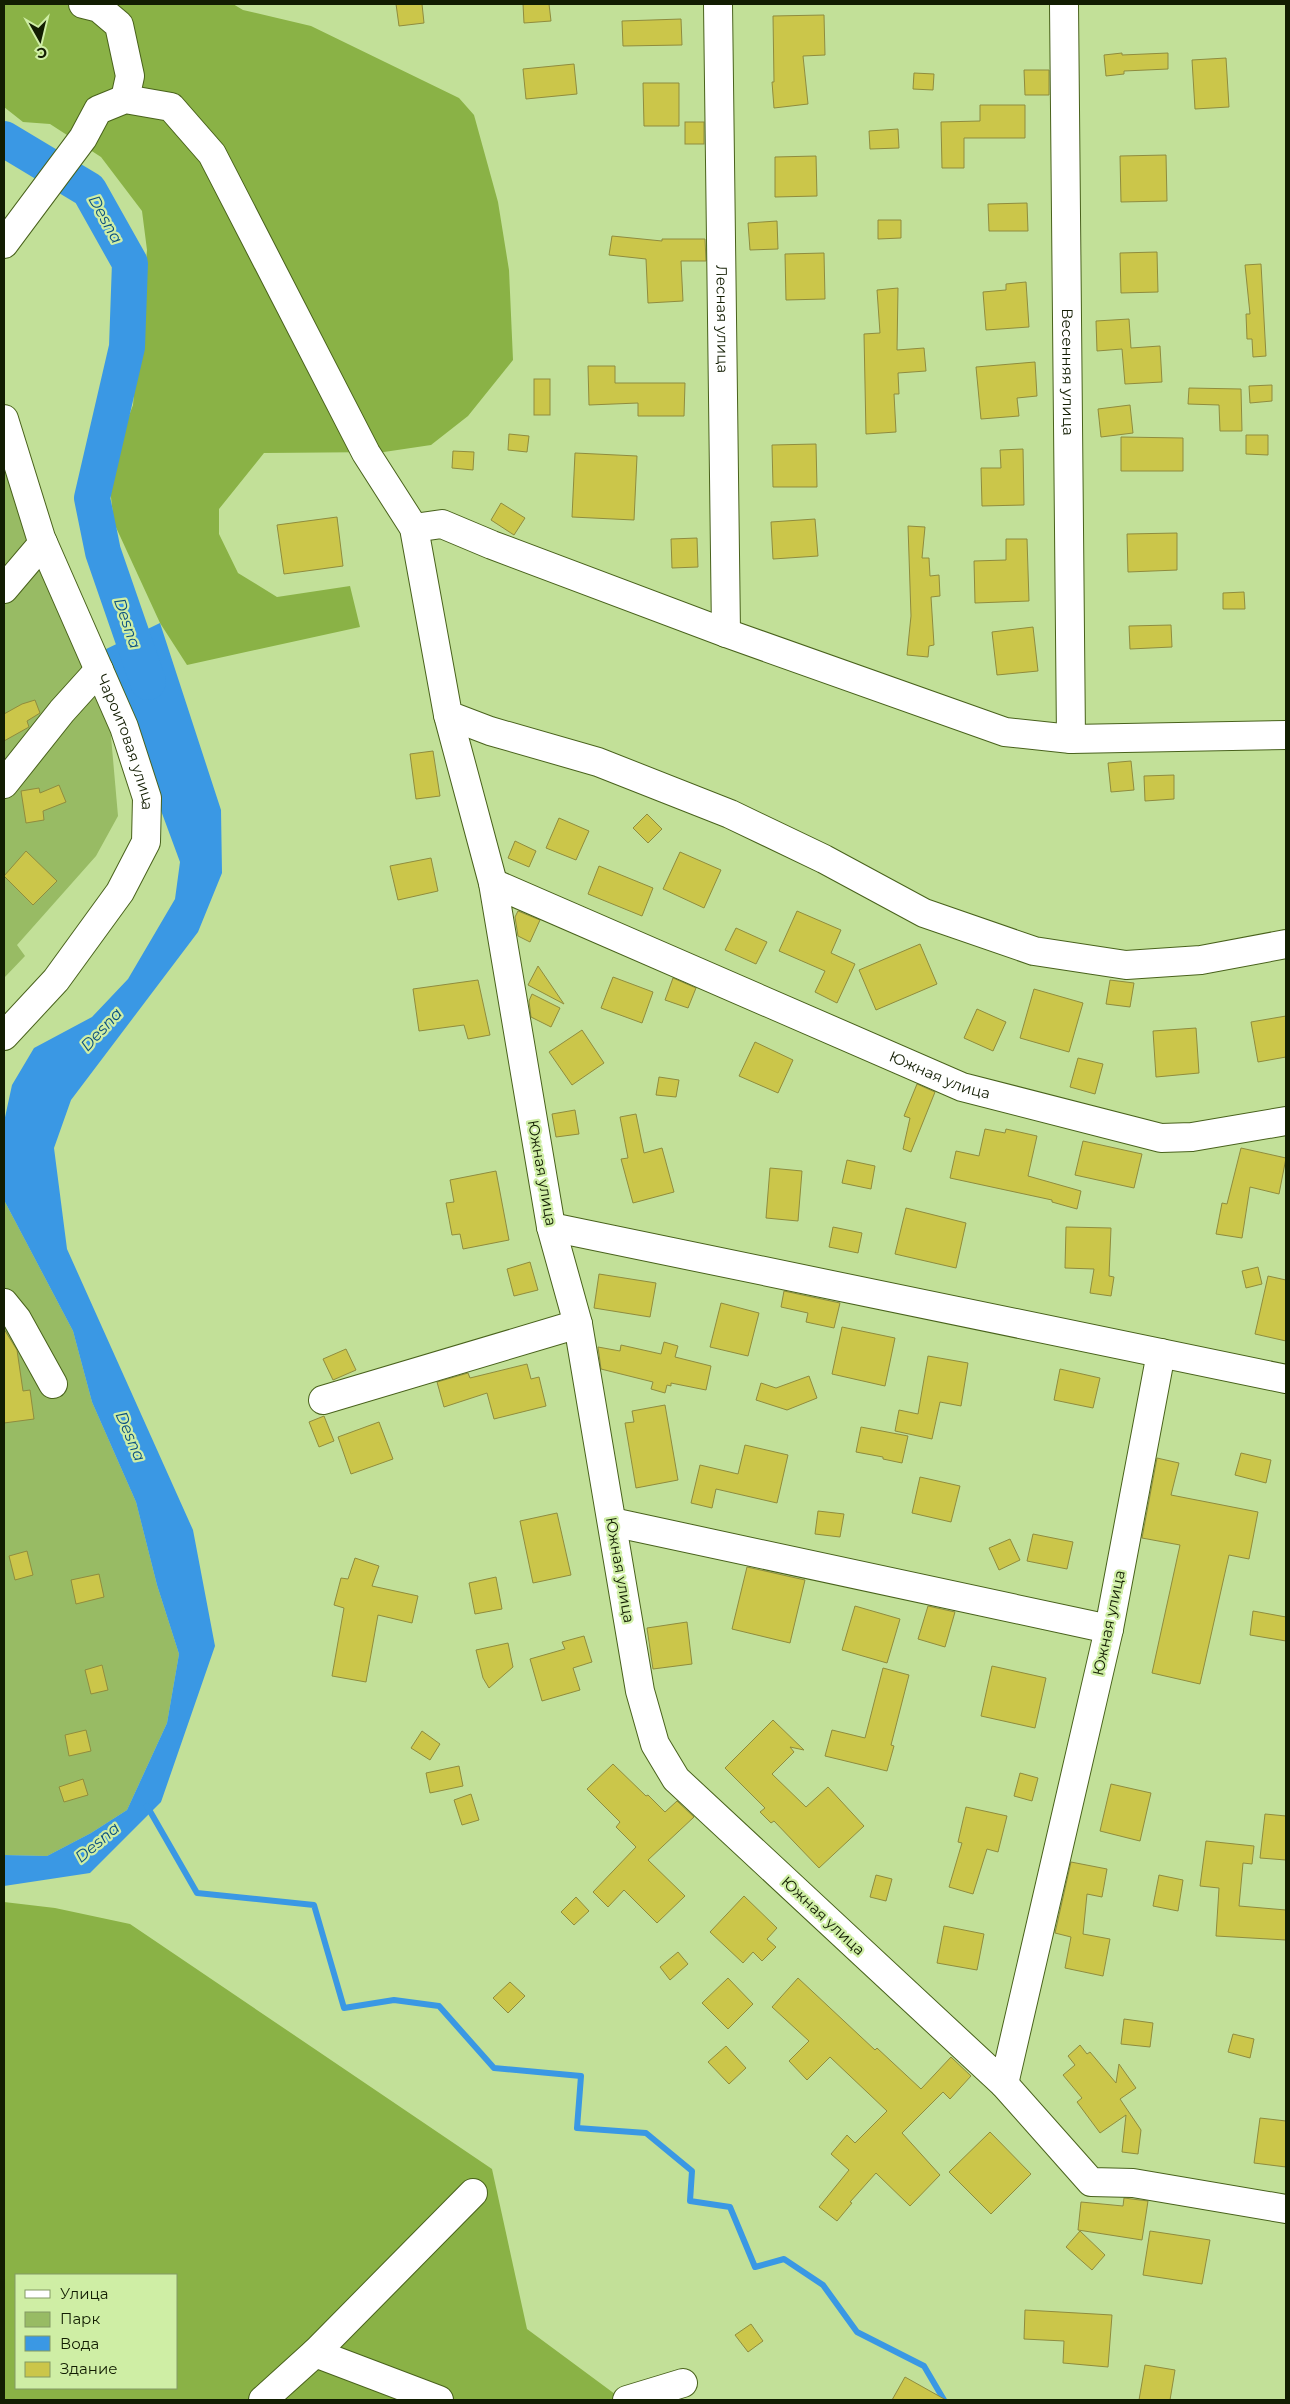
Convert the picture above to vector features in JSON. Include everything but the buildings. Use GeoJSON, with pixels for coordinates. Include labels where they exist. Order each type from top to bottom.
{"type":"FeatureCollection","features":[{"type":"Feature","properties":{"kind":"street"},"geometry":{"type":"LineString","coordinates":[[83,4],[99,8],[119,25],[130,76],[125,99]]}},
{"type":"Feature","properties":{"kind":"street","name":"Лесная улица"},"geometry":{"type":"LineString","coordinates":[[718,4],[726,633]]}},
{"type":"Feature","properties":{"kind":"street","name":"Весенняя улица"},"geometry":{"type":"LineString","coordinates":[[1064,4],[1071,739]]}},
{"type":"Feature","properties":{"kind":"street"},"geometry":{"type":"LineString","coordinates":[[4,244],[83,138],[98,110],[125,99],[170,107],[212,154],[366,454],[414,528],[448,715],[493,883]]}},
{"type":"Feature","properties":{"kind":"street","name":"Чароитовая улица"},"geometry":{"type":"LineString","coordinates":[[4,419],[43,543],[124,727],[147,798],[146,842],[120,892],[56,980],[4,1036]]}},
{"type":"Feature","properties":{"kind":"street"},"geometry":{"type":"LineString","coordinates":[[414,528],[442,524],[726,633],[1006,732],[1071,739],[1286,735]]}},
{"type":"Feature","properties":{"kind":"street"},"geometry":{"type":"LineString","coordinates":[[4,589],[43,543]]}},
{"type":"Feature","properties":{"kind":"street"},"geometry":{"type":"LineString","coordinates":[[4,784],[62,711],[99,670]]}},
{"type":"Feature","properties":{"kind":"street"},"geometry":{"type":"LineString","coordinates":[[448,715],[490,731],[598,762],[730,814],[824,859],[924,913],[1034,951],[1126,965],[1201,960],[1286,944]]}},
{"type":"Feature","properties":{"kind":"street","name":"Южная улица"},"geometry":{"type":"LineString","coordinates":[[493,883],[962,1087],[1161,1138],[1192,1137],[1286,1121]]}},
{"type":"Feature","properties":{"kind":"street","name":"Южная улица"},"geometry":{"type":"LineString","coordinates":[[493,883],[551,1227],[578,1324],[640,1691],[655,1744],[676,1779],[1004,2084],[1109,1629],[1161,1353]]}},
{"type":"Feature","properties":{"kind":"street"},"geometry":{"type":"LineString","coordinates":[[551,1227],[1286,1379]]}},
{"type":"Feature","properties":{"kind":"street"},"geometry":{"type":"LineString","coordinates":[[4,1304],[17,1319],[53,1384]]}},
{"type":"Feature","properties":{"kind":"street"},"geometry":{"type":"LineString","coordinates":[[323,1400],[578,1324]]}},
{"type":"Feature","properties":{"kind":"street"},"geometry":{"type":"LineString","coordinates":[[612,1522],[1109,1629]]}},
{"type":"Feature","properties":{"kind":"street"},"geometry":{"type":"LineString","coordinates":[[1004,2084],[1091,2182],[1133,2183],[1286,2209]]}},
{"type":"Feature","properties":{"kind":"street"},"geometry":{"type":"LineString","coordinates":[[263,2400],[315,2353],[473,2194]]}},
{"type":"Feature","properties":{"kind":"street"},"geometry":{"type":"LineString","coordinates":[[315,2353],[439,2400]]}},
{"type":"Feature","properties":{"kind":"street"},"geometry":{"type":"LineString","coordinates":[[627,2400],[683,2383]]}},
{"type":"Feature","properties":{"kind":"green space"},"geometry":{"type":"Polygon","coordinates":[[[4,4],[233,4],[243,10],[311,26],[459,98],[474,115],[498,202],[509,270],[513,360],[468,416],[431,445],[384,452],[264,453],[219,509],[219,534],[238,573],[277,597],[350,586],[360,627],[187,665],[160,623],[114,523],[108,472],[133,405],[147,250],[142,211],[101,157],[50,124],[23,122],[4,107],[4,4]]]}},
{"type":"Feature","properties":{"kind":"green space"},"geometry":{"type":"Polygon","coordinates":[[[4,452],[110,725],[118,816],[96,856],[17,945],[25,956],[4,978],[4,452]]]}},
{"type":"Feature","properties":{"kind":"green space"},"geometry":{"type":"Polygon","coordinates":[[[4,1193],[5,1202],[73,1331],[92,1402],[136,1502],[157,1585],[179,1654],[167,1723],[127,1810],[91,1833],[47,1856],[4,1855],[4,1193]]]}},
{"type":"Feature","properties":{"kind":"green space"},"geometry":{"type":"Polygon","coordinates":[[[4,1902],[55,1908],[130,1924],[492,2169],[527,2329],[623,2400],[4,2400],[4,1902]]]}},
{"type":"Feature","properties":{"kind":"water"},"geometry":{"type":"Polygon","coordinates":[[[160,623],[221,810],[222,873],[198,932],[71,1100],[54,1148],[67,1249],[193,1530],[215,1646],[161,1802],[90,1873],[4,1886],[4,1855],[47,1856],[91,1833],[127,1810],[167,1723],[179,1654],[157,1585],[136,1502],[92,1402],[73,1331],[5,1202],[4,1193],[4,1122],[12,1085],[34,1048],[92,1017],[128,979],[175,899],[180,862],[102,651],[160,623]]]}},
{"type":"Feature","properties":{"kind":"waterway","name":"Desna"},"geometry":{"type":"LineString","coordinates":[[4,139],[89,190],[130,263],[127,347],[92,498],[103,552],[148,682]]}},
{"type":"Feature","properties":{"kind":"waterway"},"geometry":{"type":"LineString","coordinates":[[147,1806],[197,1893],[314,1905],[344,2008],[394,2000],[439,2006],[494,2068],[581,2076],[577,2128],[646,2133],[692,2171],[690,2201],[730,2207],[755,2267],[784,2259],[823,2285],[857,2332],[924,2366],[944,2400]]}}]}
